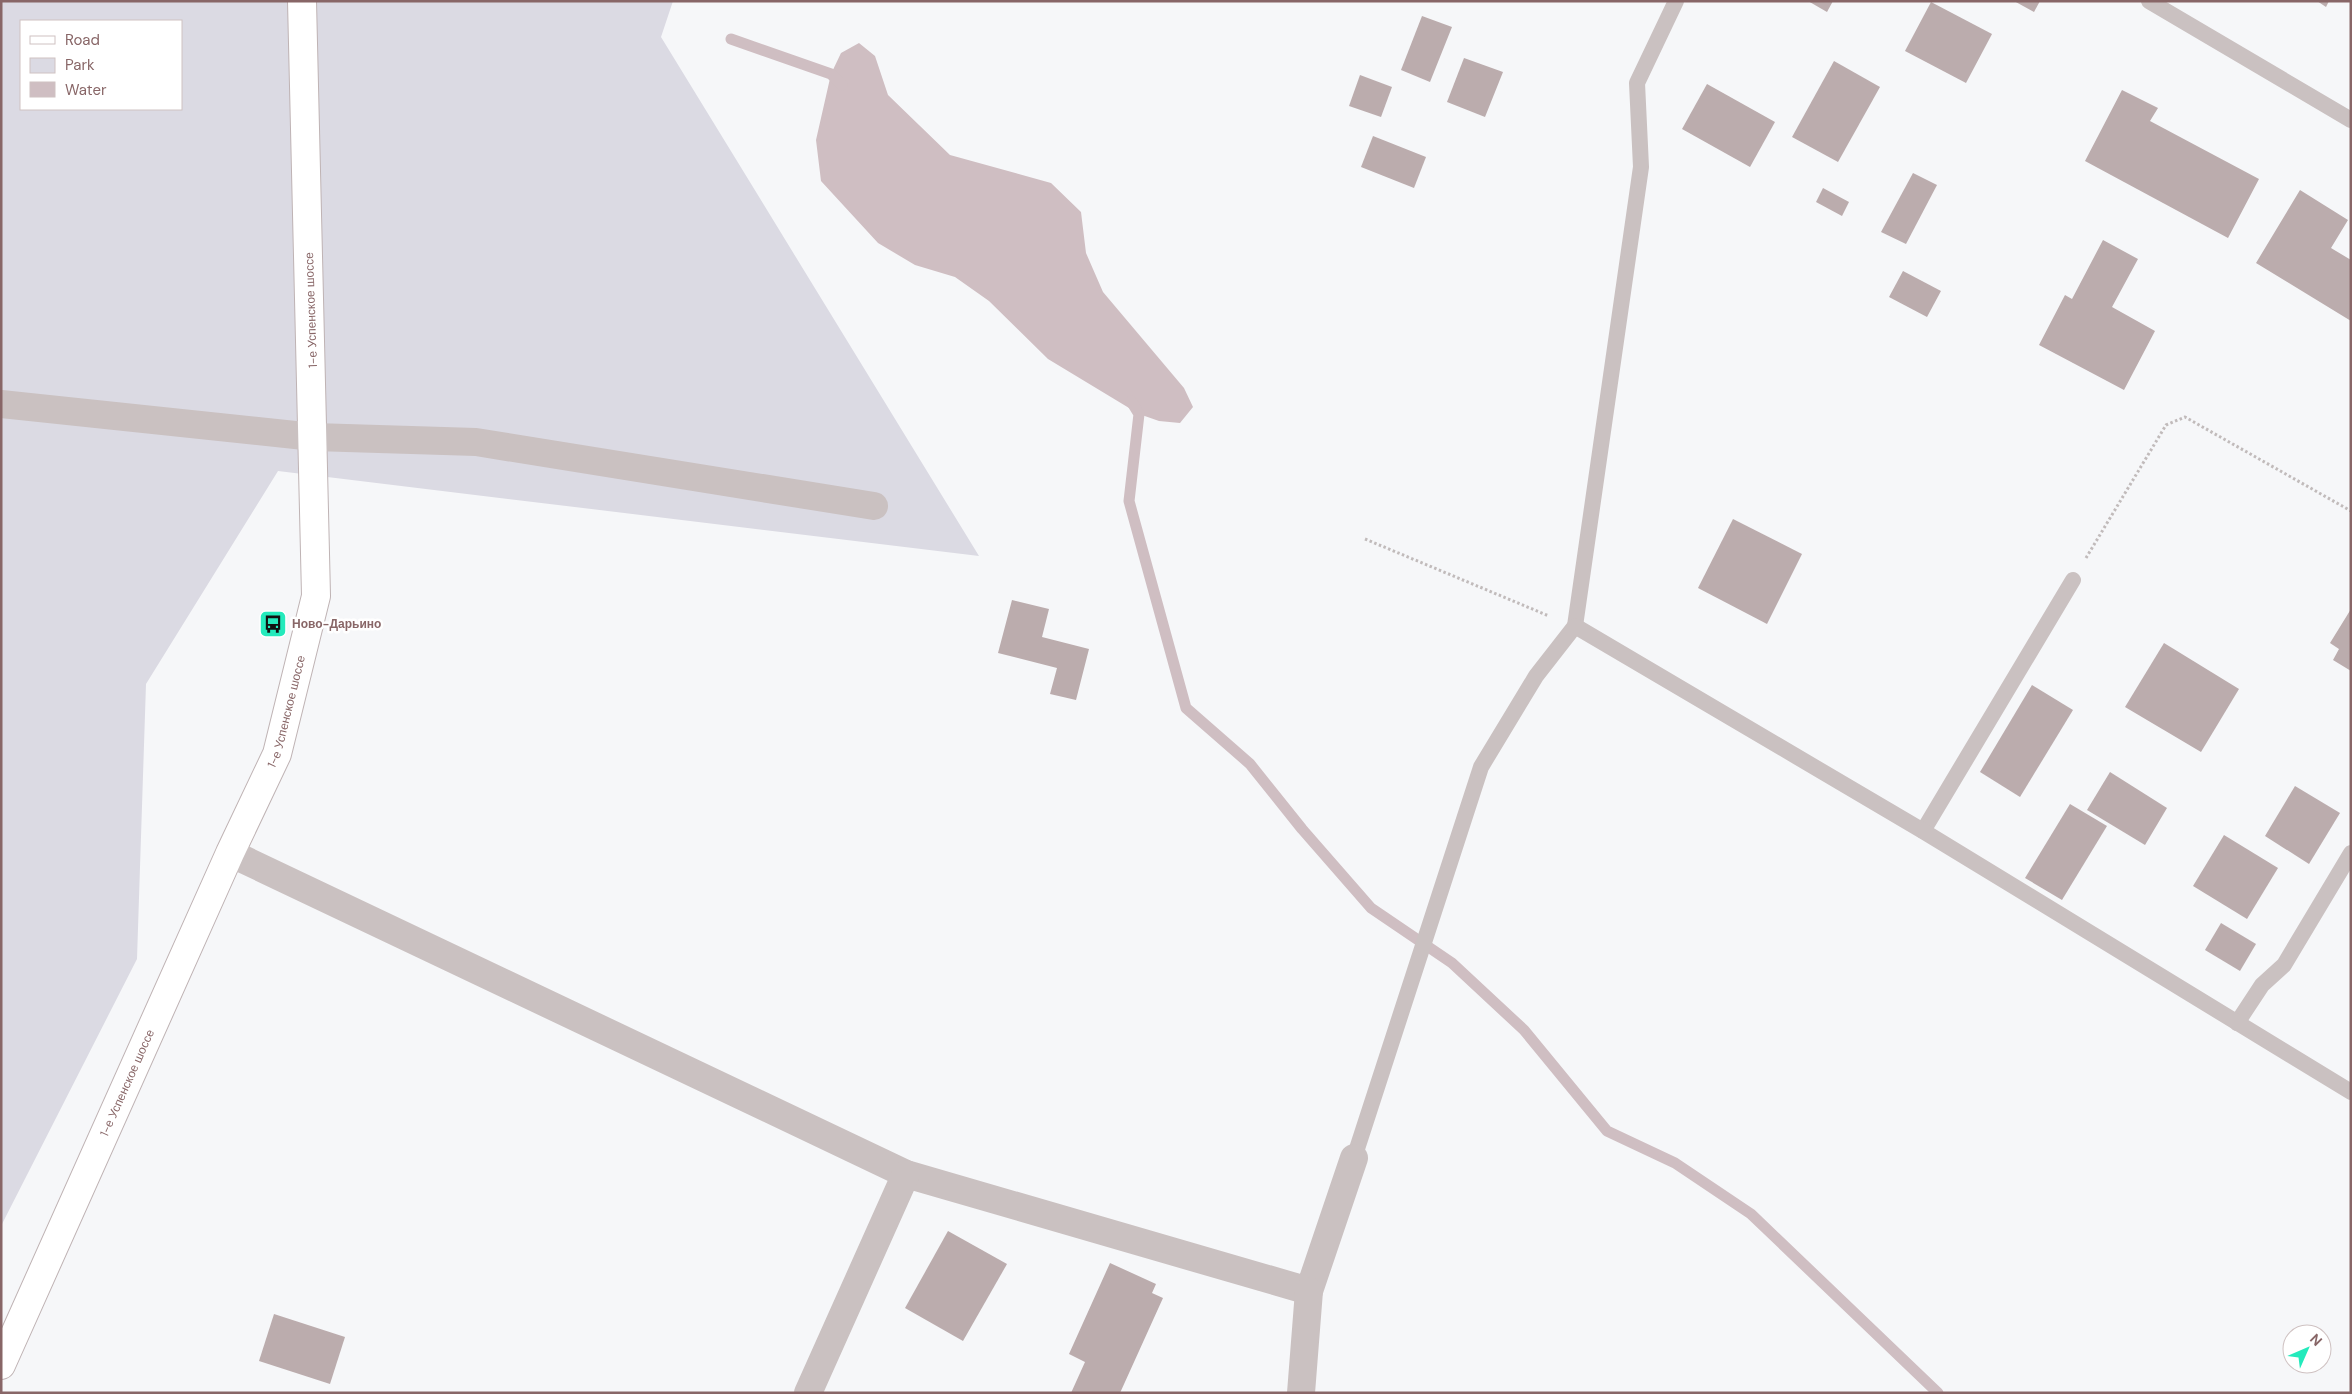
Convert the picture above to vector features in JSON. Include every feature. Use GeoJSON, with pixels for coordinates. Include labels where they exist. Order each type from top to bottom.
{"type":"FeatureCollection","features":[{"type":"Feature","properties":{"kind":"main road","name":"1-е Успенское шоссе"},"geometry":{"type":"LineString","coordinates":[[1,1365],[230,853],[277,754],[316,596],[314,436],[302,1]]}},
{"type":"Feature","properties":{"kind":"street"},"geometry":{"type":"LineString","coordinates":[[1,404],[314,436],[476,442],[874,506]]}},
{"type":"Feature","properties":{"kind":"street"},"geometry":{"type":"LineString","coordinates":[[230,853],[906,1174],[1309,1291]]}},
{"type":"Feature","properties":{"kind":"street"},"geometry":{"type":"LineString","coordinates":[[1301,1393],[1309,1291],[1354,1158]]}},
{"type":"Feature","properties":{"kind":"street"},"geometry":{"type":"LineString","coordinates":[[808,1393],[906,1174]]}},
{"type":"Feature","properties":{"kind":"lane"},"geometry":{"type":"LineString","coordinates":[[1354,1158],[1481,767],[1536,676],[1575,626],[1641,167],[1637,83],[1676,1]]}},
{"type":"Feature","properties":{"kind":"lane"},"geometry":{"type":"LineString","coordinates":[[2149,1],[2351,120]]}},
{"type":"Feature","properties":{"kind":"lane"},"geometry":{"type":"LineString","coordinates":[[1923,831],[2073,580]]}},
{"type":"Feature","properties":{"kind":"lane"},"geometry":{"type":"LineString","coordinates":[[1575,626],[1923,831],[2351,1092]]}},
{"type":"Feature","properties":{"kind":"lane"},"geometry":{"type":"LineString","coordinates":[[2237,1024],[2262,985],[2284,965],[2351,853]]}},
{"type":"Feature","properties":{"kind":"path"},"geometry":{"type":"LineString","coordinates":[[2073,580],[2166,425],[2185,417],[2351,511]]}},
{"type":"Feature","properties":{"kind":"path"},"geometry":{"type":"LineString","coordinates":[[1365,538],[1575,626]]}},
{"type":"Feature","properties":{"kind":"green space"},"geometry":{"type":"Polygon","coordinates":[[[1,1],[673,1],[661,37],[979,556],[278,471],[146,684],[137,959],[1,1226],[1,1]]]}},
{"type":"Feature","properties":{"kind":"water"},"geometry":{"type":"Polygon","coordinates":[[[859,43],[875,56],[888,95],[950,155],[1051,183],[1081,212],[1086,253],[1103,292],[1184,388],[1193,407],[1180,423],[1159,421],[1139,414],[1048,359],[989,301],[955,277],[915,265],[878,243],[821,181],[816,140],[831,74],[841,53],[859,43]]]}},
{"type":"Feature","properties":{"kind":"building"},"geometry":{"type":"Polygon","coordinates":[[[1808,1],[1833,1],[1827,12],[1808,1]]]}},
{"type":"Feature","properties":{"kind":"building"},"geometry":{"type":"Polygon","coordinates":[[[2014,1],[2040,1],[2034,12],[2014,1]]]}},
{"type":"Feature","properties":{"kind":"building"},"geometry":{"type":"Polygon","coordinates":[[[2317,1],[2329,1],[2326,7],[2317,1]]]}},
{"type":"Feature","properties":{"kind":"building"},"geometry":{"type":"Polygon","coordinates":[[[1931,2],[1992,34],[1966,83],[1905,51],[1931,2]]]}},
{"type":"Feature","properties":{"kind":"building"},"geometry":{"type":"Polygon","coordinates":[[[1422,16],[1452,27],[1430,82],[1401,70],[1422,16]]]}},
{"type":"Feature","properties":{"kind":"building"},"geometry":{"type":"Polygon","coordinates":[[[1464,58],[1503,72],[1485,117],[1447,102],[1464,58]]]}},
{"type":"Feature","properties":{"kind":"building"},"geometry":{"type":"Polygon","coordinates":[[[1834,61],[1880,87],[1838,162],[1792,137],[1834,61]]]}},
{"type":"Feature","properties":{"kind":"building"},"geometry":{"type":"Polygon","coordinates":[[[1360,75],[1392,87],[1381,117],[1349,106],[1360,75]]]}},
{"type":"Feature","properties":{"kind":"building"},"geometry":{"type":"Polygon","coordinates":[[[1707,84],[1775,122],[1750,167],[1682,129],[1707,84]]]}},
{"type":"Feature","properties":{"kind":"building"},"geometry":{"type":"Polygon","coordinates":[[[2122,90],[2158,108],[2150,121],[2259,179],[2228,238],[2085,161],[2122,90]]]}},
{"type":"Feature","properties":{"kind":"building"},"geometry":{"type":"Polygon","coordinates":[[[1373,136],[1426,157],[1414,188],[1361,167],[1373,136]]]}},
{"type":"Feature","properties":{"kind":"building"},"geometry":{"type":"Polygon","coordinates":[[[1913,173],[1937,185],[1906,244],[1881,232],[1913,173]]]}},
{"type":"Feature","properties":{"kind":"building"},"geometry":{"type":"Polygon","coordinates":[[[1823,188],[1849,202],[1842,216],[1816,202],[1823,188]]]}},
{"type":"Feature","properties":{"kind":"building"},"geometry":{"type":"Polygon","coordinates":[[[2300,190],[2348,220],[2331,248],[2351,260],[2351,321],[2256,263],[2300,190]]]}},
{"type":"Feature","properties":{"kind":"building"},"geometry":{"type":"Polygon","coordinates":[[[2103,240],[2138,259],[2112,307],[2155,331],[2124,390],[2039,345],[2065,295],[2072,299],[2103,240]]]}},
{"type":"Feature","properties":{"kind":"building"},"geometry":{"type":"Polygon","coordinates":[[[1903,271],[1941,291],[1927,317],[1889,297],[1903,271]]]}},
{"type":"Feature","properties":{"kind":"building"},"geometry":{"type":"Polygon","coordinates":[[[1733,519],[1802,554],[1767,624],[1698,588],[1733,519]]]}},
{"type":"Feature","properties":{"kind":"building"},"geometry":{"type":"Polygon","coordinates":[[[1012,600],[1049,609],[1042,637],[1089,649],[1076,700],[1050,694],[1057,668],[998,653],[1012,600]]]}},
{"type":"Feature","properties":{"kind":"building"},"geometry":{"type":"Polygon","coordinates":[[[2351,609],[2351,671],[2333,660],[2339,649],[2330,643],[2351,609]]]}},
{"type":"Feature","properties":{"kind":"building"},"geometry":{"type":"Polygon","coordinates":[[[2164,643],[2239,689],[2201,752],[2125,707],[2164,643]]]}},
{"type":"Feature","properties":{"kind":"building"},"geometry":{"type":"Polygon","coordinates":[[[2032,685],[2073,710],[2020,797],[1980,772],[2032,685]]]}},
{"type":"Feature","properties":{"kind":"building"},"geometry":{"type":"Polygon","coordinates":[[[2110,772],[2167,808],[2145,845],[2087,810],[2110,772]]]}},
{"type":"Feature","properties":{"kind":"building"},"geometry":{"type":"Polygon","coordinates":[[[2295,786],[2340,813],[2309,864],[2265,836],[2295,786]]]}},
{"type":"Feature","properties":{"kind":"building"},"geometry":{"type":"Polygon","coordinates":[[[2070,804],[2107,826],[2062,900],[2025,878],[2070,804]]]}},
{"type":"Feature","properties":{"kind":"building"},"geometry":{"type":"Polygon","coordinates":[[[2224,835],[2278,868],[2247,919],[2193,886],[2224,835]]]}},
{"type":"Feature","properties":{"kind":"building"},"geometry":{"type":"Polygon","coordinates":[[[2221,923],[2256,944],[2240,971],[2205,950],[2221,923]]]}},
{"type":"Feature","properties":{"kind":"building"},"geometry":{"type":"Polygon","coordinates":[[[948,1231],[1007,1264],[963,1341],[905,1308],[948,1231]]]}},
{"type":"Feature","properties":{"kind":"building"},"geometry":{"type":"Polygon","coordinates":[[[1110,1263],[1156,1284],[1152,1293],[1163,1298],[1120,1393],[1071,1393],[1085,1362],[1069,1354],[1110,1263]]]}},
{"type":"Feature","properties":{"kind":"building"},"geometry":{"type":"Polygon","coordinates":[[[274,1314],[345,1337],[330,1384],[259,1361],[274,1314]]]}},
{"type":"Feature","properties":{"kind":"waterway"},"geometry":{"type":"LineString","coordinates":[[731,39],[831,74],[842,85]]}},
{"type":"Feature","properties":{"kind":"waterway"},"geometry":{"type":"LineString","coordinates":[[1131,401],[1139,414],[1129,501],[1186,708],[1250,764],[1302,829],[1371,908],[1452,963],[1524,1030],[1607,1131],[1675,1163],[1751,1214],[1938,1393]]}},
{"type":"Feature","properties":{"kind":"place","name":"Ново-Дарьино"},"geometry":{"type":"Point","coordinates":[273,624]}}]}
